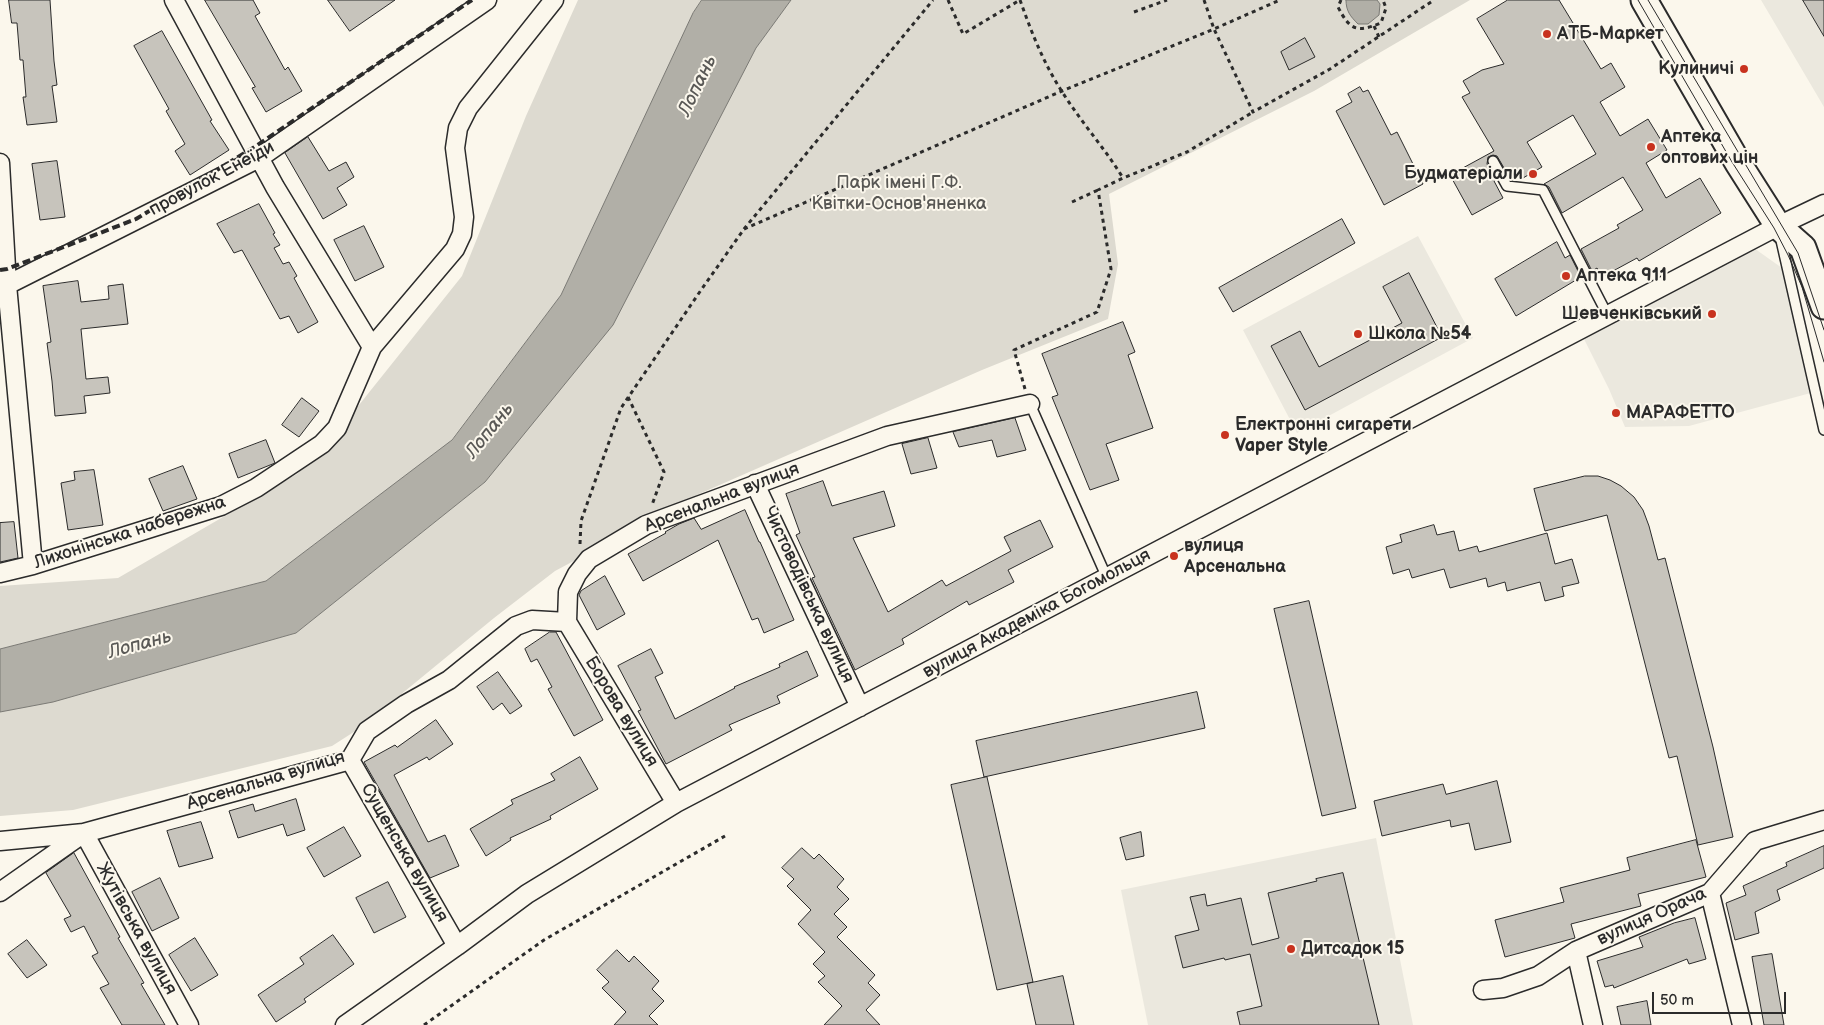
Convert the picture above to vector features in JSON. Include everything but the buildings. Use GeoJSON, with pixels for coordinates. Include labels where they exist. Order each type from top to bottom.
{"type":"FeatureCollection","features":[{"type":"Feature","properties":{"kind":"street"},"geometry":{"type":"LineString","coordinates":[[174,0],[259,158],[372,347]]}},
{"type":"Feature","properties":{"kind":"street","name":"провулок Енеїди"},"geometry":{"type":"LineString","coordinates":[[4,286],[259,158],[487,0]]}},
{"type":"Feature","properties":{"kind":"street","name":"Лихонінська набережна"},"geometry":{"type":"LineString","coordinates":[[0,572],[33,565],[221,506],[256,488],[322,444],[336,428],[372,347],[455,249],[462,234],[464,216],[455,148],[458,128],[468,108],[554,0]]}},
{"type":"Feature","properties":{"kind":"street"},"geometry":{"type":"LineString","coordinates":[[1644,0],[1738,163],[1778,226],[1803,248],[1824,306]]}},
{"type":"Feature","properties":{"kind":"street"},"geometry":{"type":"LineString","coordinates":[[0,164],[4,286],[33,565]]}},
{"type":"Feature","properties":{"kind":"street","name":"вулиця Академіка Богомольця"},"geometry":{"type":"LineString","coordinates":[[345,1025],[458,946],[527,894],[676,803],[1778,226],[1824,204]]}},
{"type":"Feature","properties":{"kind":"street","name":"Арсенальна вулиця"},"geometry":{"type":"LineString","coordinates":[[0,892],[84,834],[350,760],[367,731],[406,704],[448,680],[516,626],[532,620],[567,622],[568,592],[577,574],[589,559],[646,525],[887,436],[1030,404]]}},
{"type":"Feature","properties":{"kind":"street","name":"Чистоводівська вулиця"},"geometry":{"type":"LineString","coordinates":[[756,484],[860,707]]}},
{"type":"Feature","properties":{"kind":"street","name":"Борова вулиця"},"geometry":{"type":"LineString","coordinates":[[567,622],[676,803]]}},
{"type":"Feature","properties":{"kind":"street","name":"Сущенська вулиця"},"geometry":{"type":"LineString","coordinates":[[350,760],[458,946]]}},
{"type":"Feature","properties":{"kind":"street","name":"вулиця Орача"},"geometry":{"type":"LineString","coordinates":[[1483,990],[1503,988],[1538,976],[1576,951],[1710,893],[1755,841],[1824,820]]}},
{"type":"Feature","properties":{"kind":"street"},"geometry":{"type":"LineString","coordinates":[[0,841],[84,834]]}},
{"type":"Feature","properties":{"kind":"street","name":"Жутівська вулиця"},"geometry":{"type":"LineString","coordinates":[[84,834],[189,1025]]}},
{"type":"Feature","properties":{"kind":"street"},"geometry":{"type":"LineString","coordinates":[[1710,893],[1742,1025]]}},
{"type":"Feature","properties":{"kind":"street"},"geometry":{"type":"LineString","coordinates":[[1576,951],[1593,1025]]}},
{"type":"Feature","properties":{"kind":"lane"},"geometry":{"type":"LineString","coordinates":[[1493,161],[1507,186],[1543,190],[1608,316]]}},
{"type":"Feature","properties":{"kind":"lane"},"geometry":{"type":"LineString","coordinates":[[1778,226],[1824,430]]}},
{"type":"Feature","properties":{"kind":"lane"},"geometry":{"type":"LineString","coordinates":[[1030,404],[1106,578]]}},
{"type":"Feature","properties":{"kind":"path"},"geometry":{"type":"LineString","coordinates":[[577,574],[582,520],[621,408],[628,396],[698,292],[744,229],[932,0]]}},
{"type":"Feature","properties":{"kind":"path"},"geometry":{"type":"LineString","coordinates":[[948,0],[963,34],[1020,0],[1034,38],[1062,91],[1123,178]]}},
{"type":"Feature","properties":{"kind":"path"},"geometry":{"type":"LineString","coordinates":[[1134,12],[1167,0]]}},
{"type":"Feature","properties":{"kind":"path"},"geometry":{"type":"LineString","coordinates":[[1204,0],[1214,29],[1253,112]]}},
{"type":"Feature","properties":{"kind":"path"},"geometry":{"type":"LineString","coordinates":[[744,229],[1062,91],[1280,0]]}},
{"type":"Feature","properties":{"kind":"path"},"geometry":{"type":"LineString","coordinates":[[1341,0],[1338,7],[1346,22],[1356,28],[1366,28],[1381,23],[1386,8],[1383,0]]}},
{"type":"Feature","properties":{"kind":"path"},"geometry":{"type":"LineString","coordinates":[[1072,202],[1123,178],[1187,152],[1330,69],[1434,0]]}},
{"type":"Feature","properties":{"kind":"path"},"geometry":{"type":"LineString","coordinates":[[1374,26],[1379,37]]}},
{"type":"Feature","properties":{"kind":"path"},"geometry":{"type":"LineString","coordinates":[[1030,404],[1014,350],[1097,312],[1111,269],[1098,190]]}},
{"type":"Feature","properties":{"kind":"path"},"geometry":{"type":"LineString","coordinates":[[628,396],[664,472],[646,525]]}},
{"type":"Feature","properties":{"kind":"path"},"geometry":{"type":"LineString","coordinates":[[424,1025],[544,940],[725,836]]}},
{"type":"Feature","properties":{"kind":"shaded area"},"geometry":{"type":"Polygon","coordinates":[[[1761,0],[1824,0],[1824,107],[1761,0]]]}},
{"type":"Feature","properties":{"kind":"shaded area","name":"Школа №54"},"geometry":{"type":"Polygon","coordinates":[[[1418,236],[1473,338],[1297,433],[1243,330],[1418,236]]]}},
{"type":"Feature","properties":{"kind":"shaded area","name":"Шевченківський"},"geometry":{"type":"Polygon","coordinates":[[[1751,246],[1782,268],[1791,290],[1818,391],[1689,426],[1625,427],[1609,389],[1583,337],[1751,246]]]}},
{"type":"Feature","properties":{"kind":"shaded area"},"geometry":{"type":"Polygon","coordinates":[[[1376,838],[1413,1025],[1148,1025],[1121,890],[1376,838]]]}},
{"type":"Feature","properties":{"kind":"green space"},"geometry":{"type":"Polygon","coordinates":[[[578,0],[702,0],[696,9],[561,295],[449,443],[266,581],[0,649],[0,586],[118,578],[297,474],[355,410],[462,276],[526,116],[578,0]]]}},
{"type":"Feature","properties":{"kind":"green space","name":"Парк імені Г.Ф. Квітки-Основ'яненка"},"geometry":{"type":"Polygon","coordinates":[[[791,0],[1470,0],[1314,91],[1109,194],[1118,264],[1108,319],[982,370],[699,494],[555,571],[494,618],[360,728],[332,746],[73,810],[0,816],[0,711],[74,696],[296,633],[485,482],[756,48],[791,0]]]}},
{"type":"Feature","properties":{"kind":"water","name":"Лопань"},"geometry":{"type":"Polygon","coordinates":[[[702,0],[791,0],[756,48],[613,325],[485,482],[296,633],[53,702],[0,712],[0,649],[266,581],[452,440],[561,295],[693,13],[702,0]]]}},
{"type":"Feature","properties":{"kind":"water"},"geometry":{"type":"Polygon","coordinates":[[[1346,0],[1377,0],[1380,4],[1379,15],[1368,24],[1358,24],[1349,13],[1346,0]]]}},
{"type":"Feature","properties":{"kind":"tram line"},"geometry":{"type":"LineString","coordinates":[[1638,0],[1732,162],[1774,228],[1788,255],[1802,287],[1824,362]]}},
{"type":"Feature","properties":{"kind":"tram line"},"geometry":{"type":"LineString","coordinates":[[1648,0],[1798,253],[1824,330]]}},
{"type":"Feature","properties":{"kind":"railway"},"geometry":{"type":"LineString","coordinates":[[0,270],[7,269],[136,219],[253,148],[472,0]]}},
{"type":"Feature","properties":{"kind":"place","name":"АТБ-Маркет"},"geometry":{"type":"Point","coordinates":[1547,34]}},
{"type":"Feature","properties":{"kind":"place","name":"Кулиничі"},"geometry":{"type":"Point","coordinates":[1744,69]}},
{"type":"Feature","properties":{"kind":"place","name":"Аптека оптових цін"},"geometry":{"type":"Point","coordinates":[1651,147]}},
{"type":"Feature","properties":{"kind":"place","name":"Будматеріали"},"geometry":{"type":"Point","coordinates":[1533,174]}},
{"type":"Feature","properties":{"kind":"place","name":"Аптека 911"},"geometry":{"type":"Point","coordinates":[1566,276]}},
{"type":"Feature","properties":{"kind":"place","name":"Шевченківський"},"geometry":{"type":"Point","coordinates":[1712,314]}},
{"type":"Feature","properties":{"kind":"place","name":"Школа №54"},"geometry":{"type":"Point","coordinates":[1358,334]}},
{"type":"Feature","properties":{"kind":"place","name":"МАРАФЕТТО"},"geometry":{"type":"Point","coordinates":[1616,413]}},
{"type":"Feature","properties":{"kind":"place","name":"Електронні сигарети Vaper Style"},"geometry":{"type":"Point","coordinates":[1225,435]}},
{"type":"Feature","properties":{"kind":"place","name":"вулиця Арсенальна"},"geometry":{"type":"Point","coordinates":[1174,556]}},
{"type":"Feature","properties":{"kind":"place","name":"Дитсадок 15"},"geometry":{"type":"Point","coordinates":[1291,949]}}]}
